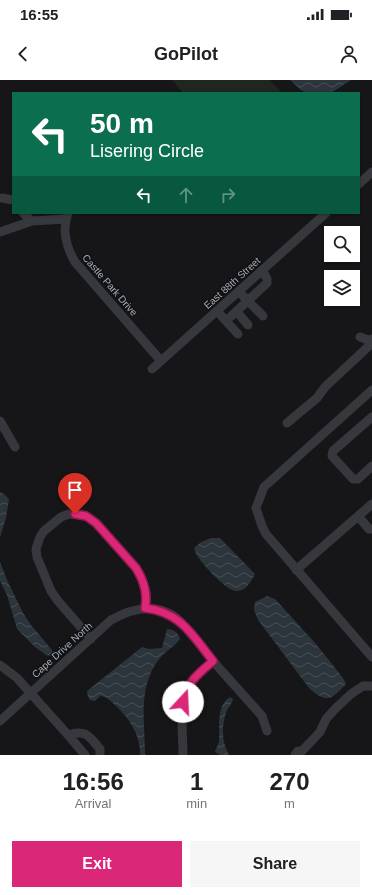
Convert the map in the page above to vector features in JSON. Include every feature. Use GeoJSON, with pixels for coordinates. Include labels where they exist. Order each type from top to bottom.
{"type":"FeatureCollection","features":[{"type":"Feature","properties":{"kind":"street"},"geometry":{"type":"LineString","coordinates":[[360,183],[372,172]]}},
{"type":"Feature","properties":{"kind":"street"},"geometry":{"type":"LineString","coordinates":[[2,198],[12,200]]}},
{"type":"Feature","properties":{"kind":"street"},"geometry":{"type":"LineString","coordinates":[[23,214],[32,221]]}},
{"type":"Feature","properties":{"kind":"street","name":"East 88th Street"},"geometry":{"type":"LineString","coordinates":[[152,369],[325,214]]}},
{"type":"Feature","properties":{"kind":"street"},"geometry":{"type":"LineString","coordinates":[[0,232],[32,221],[67,216]]}},
{"type":"Feature","properties":{"kind":"street","name":"Castle Park Drive"},"geometry":{"type":"LineString","coordinates":[[67,216],[66,240],[69,251],[75,262],[161,361]]}},
{"type":"Feature","properties":{"kind":"street"},"geometry":{"type":"LineString","coordinates":[[226,321],[267,283],[267,279],[262,270]]}},
{"type":"Feature","properties":{"kind":"street"},"geometry":{"type":"LineString","coordinates":[[240,290],[243,296],[263,316]]}},
{"type":"Feature","properties":{"kind":"street"},"geometry":{"type":"LineString","coordinates":[[217,311],[238,334]]}},
{"type":"Feature","properties":{"kind":"street"},"geometry":{"type":"LineString","coordinates":[[237,312],[248,325]]}},
{"type":"Feature","properties":{"kind":"street"},"geometry":{"type":"LineString","coordinates":[[360,337],[368,340],[372,339]]}},
{"type":"Feature","properties":{"kind":"street"},"geometry":{"type":"LineString","coordinates":[[287,423],[317,398],[325,387],[372,343]]}},
{"type":"Feature","properties":{"kind":"street"},"geometry":{"type":"LineString","coordinates":[[371,393],[264,487],[256,508],[266,534],[372,657]]}},
{"type":"Feature","properties":{"kind":"street"},"geometry":{"type":"LineString","coordinates":[[372,417],[334,451],[332,456],[353,479],[358,479],[372,466]]}},
{"type":"Feature","properties":{"kind":"street"},"geometry":{"type":"LineString","coordinates":[[0,421],[15,447]]}},
{"type":"Feature","properties":{"kind":"street"},"geometry":{"type":"LineString","coordinates":[[296,570],[372,504]]}},
{"type":"Feature","properties":{"kind":"street"},"geometry":{"type":"LineString","coordinates":[[91,639],[51,591],[37,557],[36,549],[40,537],[55,521],[70,514],[79,514],[90,518],[98,524],[141,576],[146,594],[145,608],[163,612],[177,619],[189,631],[213,661],[262,716],[267,731]]}},
{"type":"Feature","properties":{"kind":"street"},"geometry":{"type":"LineString","coordinates":[[358,516],[369,529],[372,529]]}},
{"type":"Feature","properties":{"kind":"street","name":"Cape Drive North"},"geometry":{"type":"LineString","coordinates":[[0,721],[116,617],[130,611],[145,608]]}},
{"type":"Feature","properties":{"kind":"street"},"geometry":{"type":"LineString","coordinates":[[183,755],[184,696],[190,683],[213,661]]}},
{"type":"Feature","properties":{"kind":"street"},"geometry":{"type":"LineString","coordinates":[[0,665],[15,676],[85,755]]}},
{"type":"Feature","properties":{"kind":"street"},"geometry":{"type":"LineString","coordinates":[[299,754],[320,732],[326,719],[351,694],[363,686],[372,686]]}},
{"type":"Feature","properties":{"kind":"street"},"geometry":{"type":"LineString","coordinates":[[68,735],[78,732],[85,733],[100,749],[100,755]]}},
{"type":"Feature","properties":{"kind":"shaded area"},"geometry":{"type":"Polygon","coordinates":[[[172,80],[270,80],[281,92],[182,92],[172,80]]]}},
{"type":"Feature","properties":{"kind":"water"},"geometry":{"type":"Polygon","coordinates":[[[290,80],[351,80],[333,92],[305,92],[290,80]]]}},
{"type":"Feature","properties":{"kind":"water"},"geometry":{"type":"Polygon","coordinates":[[[0,492],[9,499],[6,518],[0,537],[0,492]]]}},
{"type":"Feature","properties":{"kind":"water"},"geometry":{"type":"Polygon","coordinates":[[[211,538],[220,538],[255,574],[244,589],[238,591],[228,588],[205,566],[197,556],[194,548],[201,542],[211,538]]]}},
{"type":"Feature","properties":{"kind":"water"},"geometry":{"type":"Polygon","coordinates":[[[0,562],[23,613],[52,650],[55,657],[46,655],[35,647],[17,629],[7,595],[0,581],[0,562]]]}},
{"type":"Feature","properties":{"kind":"water"},"geometry":{"type":"Polygon","coordinates":[[[267,596],[275,599],[316,644],[343,678],[346,684],[332,697],[325,698],[309,688],[258,620],[254,610],[255,602],[267,596]]]}},
{"type":"Feature","properties":{"kind":"water"},"geometry":{"type":"Polygon","coordinates":[[[167,629],[175,632],[180,639],[160,658],[148,680],[144,705],[145,755],[140,755],[140,748],[136,734],[130,722],[116,706],[105,697],[100,696],[95,701],[90,700],[87,691],[142,647],[149,649],[162,648],[167,629]]]}},
{"type":"Feature","properties":{"kind":"water"},"geometry":{"type":"Polygon","coordinates":[[[230,697],[233,699],[224,719],[223,729],[225,745],[229,755],[220,755],[215,752],[219,742],[221,710],[223,705],[230,697]]]}},
{"type":"Feature","properties":{"kind":"route"},"geometry":{"type":"LineString","coordinates":[[75,514],[86,516],[96,523],[136,568],[141,576],[145,588],[145,608],[163,612],[181,622],[213,661],[190,683],[183,702]]}}]}
